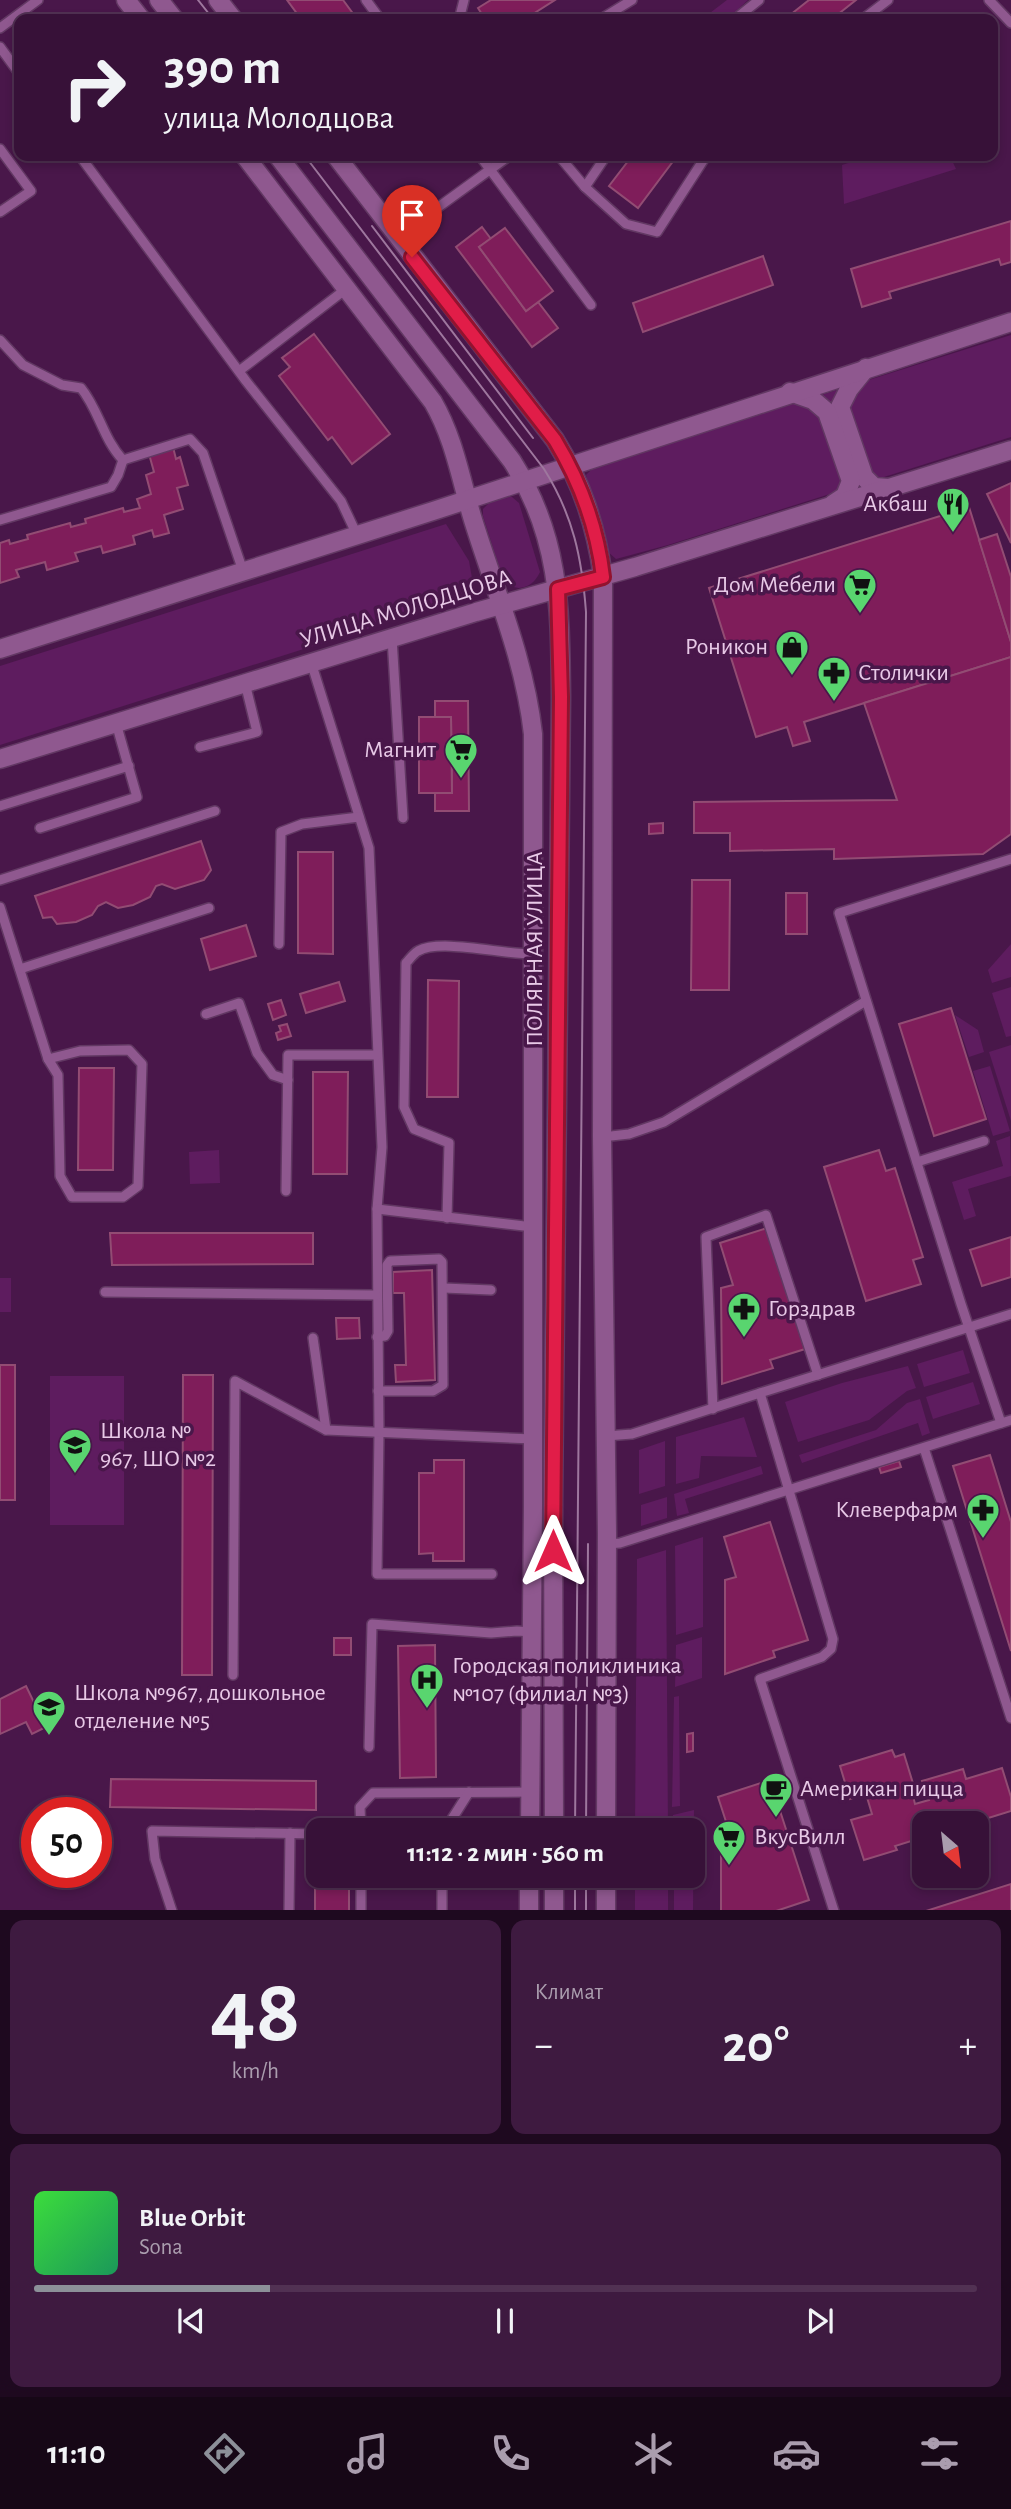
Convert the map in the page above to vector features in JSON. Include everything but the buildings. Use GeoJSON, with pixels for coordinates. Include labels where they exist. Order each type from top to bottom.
{"type":"FeatureCollection","features":[{"type":"Feature","properties":{"kind":"street"},"geometry":{"type":"LineString","coordinates":[[126,0],[137,14]]}},
{"type":"Feature","properties":{"kind":"street"},"geometry":{"type":"LineString","coordinates":[[159,0],[170,14]]}},
{"type":"Feature","properties":{"kind":"street"},"geometry":{"type":"LineString","coordinates":[[218,0],[229,14]]}},
{"type":"Feature","properties":{"kind":"street","name":"ПОЛЯРНАЯ УЛИЦА"},"geometry":{"type":"LineString","coordinates":[[249,161],[438,411],[451,437],[467,499],[529,698],[533,734],[534,954],[530,1818]]}},
{"type":"Feature","properties":{"kind":"street","name":"ПОЛЯРНАЯ УЛИЦА"},"geometry":{"type":"LineString","coordinates":[[282,161],[525,481],[535,503],[555,567],[561,710],[553,1503],[554,1818]]}},
{"type":"Feature","properties":{"kind":"street"},"geometry":{"type":"LineString","coordinates":[[340,161],[555,440],[570,465],[593,520],[603,577],[602,1137],[607,1544],[606,1818]]}},
{"type":"Feature","properties":{"kind":"street"},"geometry":{"type":"LineString","coordinates":[[0,649],[525,481],[1011,321]]}},
{"type":"Feature","properties":{"kind":"street"},"geometry":{"type":"LineString","coordinates":[[866,368],[849,389],[840,407],[864,477],[874,487],[892,488]]}},
{"type":"Feature","properties":{"kind":"street","name":"УЛИЦА МОЛОДЦОВА"},"geometry":{"type":"LineString","coordinates":[[790,392],[813,400],[827,412],[851,481],[845,496],[827,508]]}},
{"type":"Feature","properties":{"kind":"street","name":"УЛИЦА МОЛОДЦОВА"},"geometry":{"type":"LineString","coordinates":[[0,759],[311,662],[603,577],[1011,450]]}},
{"type":"Feature","properties":{"kind":"street"},"geometry":{"type":"LineString","coordinates":[[529,1888],[529,1910]]}},
{"type":"Feature","properties":{"kind":"street"},"geometry":{"type":"LineString","coordinates":[[554,1888],[554,1910]]}},
{"type":"Feature","properties":{"kind":"street"},"geometry":{"type":"LineString","coordinates":[[606,1888],[606,1910]]}},
{"type":"Feature","properties":{"kind":"lane"},"geometry":{"type":"LineString","coordinates":[[18,14],[38,0]]}},
{"type":"Feature","properties":{"kind":"lane"},"geometry":{"type":"LineString","coordinates":[[609,14],[632,0]]}},
{"type":"Feature","properties":{"kind":"lane"},"geometry":{"type":"LineString","coordinates":[[742,14],[759,0]]}},
{"type":"Feature","properties":{"kind":"lane"},"geometry":{"type":"LineString","coordinates":[[870,14],[888,0]]}},
{"type":"Feature","properties":{"kind":"lane"},"geometry":{"type":"LineString","coordinates":[[989,0],[1011,23]]}},
{"type":"Feature","properties":{"kind":"lane"},"geometry":{"type":"LineString","coordinates":[[0,47],[14,66]]}},
{"type":"Feature","properties":{"kind":"lane"},"geometry":{"type":"LineString","coordinates":[[0,149],[31,191],[0,212]]}},
{"type":"Feature","properties":{"kind":"lane"},"geometry":{"type":"LineString","coordinates":[[84,161],[239,370],[341,501],[357,535]]}},
{"type":"Feature","properties":{"kind":"lane"},"geometry":{"type":"LineString","coordinates":[[484,161],[591,305]]}},
{"type":"Feature","properties":{"kind":"lane"},"geometry":{"type":"LineString","coordinates":[[397,237],[502,161]]}},
{"type":"Feature","properties":{"kind":"lane"},"geometry":{"type":"LineString","coordinates":[[563,161],[585,187],[626,224],[657,232],[703,161]]}},
{"type":"Feature","properties":{"kind":"lane"},"geometry":{"type":"LineString","coordinates":[[585,187],[603,161]]}},
{"type":"Feature","properties":{"kind":"lane"},"geometry":{"type":"LineString","coordinates":[[239,370],[346,289]]}},
{"type":"Feature","properties":{"kind":"lane"},"geometry":{"type":"LineString","coordinates":[[0,340],[23,365],[62,385],[81,388],[93,402],[110,446],[123,460]]}},
{"type":"Feature","properties":{"kind":"lane"},"geometry":{"type":"LineString","coordinates":[[123,460],[190,439],[203,453],[243,571]]}},
{"type":"Feature","properties":{"kind":"lane"},"geometry":{"type":"LineString","coordinates":[[0,520],[111,486],[123,460]]}},
{"type":"Feature","properties":{"kind":"lane"},"geometry":{"type":"LineString","coordinates":[[392,638],[403,818]]}},
{"type":"Feature","properties":{"kind":"lane"},"geometry":{"type":"LineString","coordinates":[[311,662],[369,848],[382,1147],[377,1209],[377,1574],[492,1574]]}},
{"type":"Feature","properties":{"kind":"lane"},"geometry":{"type":"LineString","coordinates":[[200,747],[257,732],[244,683]]}},
{"type":"Feature","properties":{"kind":"lane"},"geometry":{"type":"LineString","coordinates":[[40,828],[137,797],[116,723]]}},
{"type":"Feature","properties":{"kind":"lane"},"geometry":{"type":"LineString","coordinates":[[0,806],[129,766]]}},
{"type":"Feature","properties":{"kind":"lane"},"geometry":{"type":"LineString","coordinates":[[0,880],[215,811]]}},
{"type":"Feature","properties":{"kind":"lane"},"geometry":{"type":"LineString","coordinates":[[279,944],[281,832],[302,824],[359,817]]}},
{"type":"Feature","properties":{"kind":"lane"},"geometry":{"type":"LineString","coordinates":[[607,1544],[620,1543],[1006,1421],[969,1326],[839,913],[1011,859]]}},
{"type":"Feature","properties":{"kind":"lane"},"geometry":{"type":"LineString","coordinates":[[0,907],[48,1059],[58,1075],[60,1176],[72,1197],[123,1197],[138,1186],[142,1064],[129,1050],[80,1051],[48,1059]]}},
{"type":"Feature","properties":{"kind":"lane"},"geometry":{"type":"LineString","coordinates":[[20,969],[209,908]]}},
{"type":"Feature","properties":{"kind":"lane"},"geometry":{"type":"LineString","coordinates":[[447,1218],[449,1143],[414,1129],[404,1107],[406,963],[418,951],[445,946],[498,953],[534,954]]}},
{"type":"Feature","properties":{"kind":"lane"},"geometry":{"type":"LineString","coordinates":[[602,1137],[629,1135],[664,1122],[866,1001]]}},
{"type":"Feature","properties":{"kind":"lane"},"geometry":{"type":"LineString","coordinates":[[206,1014],[239,1003],[257,1054],[273,1075],[288,1080]]}},
{"type":"Feature","properties":{"kind":"lane"},"geometry":{"type":"LineString","coordinates":[[286,1191],[288,1055],[377,1055]]}},
{"type":"Feature","properties":{"kind":"lane"},"geometry":{"type":"LineString","coordinates":[[917,1162],[984,1141]]}},
{"type":"Feature","properties":{"kind":"lane"},"geometry":{"type":"LineString","coordinates":[[377,1209],[533,1227]]}},
{"type":"Feature","properties":{"kind":"lane"},"geometry":{"type":"LineString","coordinates":[[713,1409],[706,1237],[766,1215],[818,1375]]}},
{"type":"Feature","properties":{"kind":"lane"},"geometry":{"type":"LineString","coordinates":[[377,1337],[385,1336],[388,1331],[387,1265],[390,1261],[439,1259],[444,1267],[443,1385],[433,1391],[378,1391]]}},
{"type":"Feature","properties":{"kind":"lane"},"geometry":{"type":"LineString","coordinates":[[444,1288],[491,1290]]}},
{"type":"Feature","properties":{"kind":"lane"},"geometry":{"type":"LineString","coordinates":[[106,1292],[376,1295]]}},
{"type":"Feature","properties":{"kind":"lane"},"geometry":{"type":"LineString","coordinates":[[606,1436],[632,1434],[1011,1314]]}},
{"type":"Feature","properties":{"kind":"lane"},"geometry":{"type":"LineString","coordinates":[[313,1338],[326,1430]]}},
{"type":"Feature","properties":{"kind":"lane"},"geometry":{"type":"LineString","coordinates":[[233,1675],[235,1381],[326,1430],[533,1439]]}},
{"type":"Feature","properties":{"kind":"lane"},"geometry":{"type":"LineString","coordinates":[[760,1393],[832,1644],[822,1657],[760,1679],[834,1910]]}},
{"type":"Feature","properties":{"kind":"lane"},"geometry":{"type":"LineString","coordinates":[[924,1448],[1011,1718]]}},
{"type":"Feature","properties":{"kind":"lane"},"geometry":{"type":"LineString","coordinates":[[369,1747],[372,1624],[491,1633],[532,1633]]}},
{"type":"Feature","properties":{"kind":"lane"},"geometry":{"type":"LineString","coordinates":[[453,1818],[469,1792]]}},
{"type":"Feature","properties":{"kind":"lane"},"geometry":{"type":"LineString","coordinates":[[360,1818],[360,1807],[373,1793],[530,1792]]}},
{"type":"Feature","properties":{"kind":"lane"},"geometry":{"type":"LineString","coordinates":[[172,1910],[155,1859],[152,1831],[306,1834]]}},
{"type":"Feature","properties":{"kind":"lane"},"geometry":{"type":"LineString","coordinates":[[289,1910],[290,1833]]}},
{"type":"Feature","properties":{"kind":"lane"},"geometry":{"type":"LineString","coordinates":[[361,1888],[361,1910]]}},
{"type":"Feature","properties":{"kind":"lane"},"geometry":{"type":"LineString","coordinates":[[442,1888],[442,1910]]}},
{"type":"Feature","properties":{"kind":"shaded area"},"geometry":{"type":"Polygon","coordinates":[[[727,0],[748,0],[734,14],[709,14],[727,0]]]}},
{"type":"Feature","properties":{"kind":"shaded area"},"geometry":{"type":"Polygon","coordinates":[[[854,161],[952,161],[956,169],[844,204],[842,165],[854,161]]]}},
{"type":"Feature","properties":{"kind":"shaded area"},"geometry":{"type":"Polygon","coordinates":[[[1011,335],[1011,437],[668,545],[616,559],[607,551],[586,475],[594,467],[1011,335]]]}},
{"type":"Feature","properties":{"kind":"shaded area"},"geometry":{"type":"Polygon","coordinates":[[[502,496],[512,497],[519,503],[540,572],[533,582],[524,587],[514,587],[504,582],[483,516],[483,509],[502,496]]]}},
{"type":"Feature","properties":{"kind":"shaded area"},"geometry":{"type":"Polygon","coordinates":[[[446,524],[469,561],[472,578],[465,598],[0,745],[0,666],[446,524]]]}},
{"type":"Feature","properties":{"kind":"shaded area"},"geometry":{"type":"Polygon","coordinates":[[[1011,944],[1011,977],[992,983],[988,970],[1011,944]]]}},
{"type":"Feature","properties":{"kind":"shaded area"},"geometry":{"type":"Polygon","coordinates":[[[1011,987],[1011,1036],[1006,1037],[992,993],[1011,987]]]}},
{"type":"Feature","properties":{"kind":"shaded area"},"geometry":{"type":"Polygon","coordinates":[[[955,1015],[978,1030],[984,1052],[969,1057],[955,1015]]]}},
{"type":"Feature","properties":{"kind":"shaded area"},"geometry":{"type":"Polygon","coordinates":[[[1011,1045],[1011,1121],[989,1052],[1011,1045]]]}},
{"type":"Feature","properties":{"kind":"shaded area"},"geometry":{"type":"Polygon","coordinates":[[[990,1066],[1010,1131],[993,1136],[973,1071],[990,1066]]]}},
{"type":"Feature","properties":{"kind":"shaded area"},"geometry":{"type":"Polygon","coordinates":[[[1010,1136],[1011,1176],[968,1189],[976,1216],[964,1220],[952,1182],[1003,1166],[996,1141],[1010,1136]]]}},
{"type":"Feature","properties":{"kind":"shaded area"},"geometry":{"type":"Polygon","coordinates":[[[219,1150],[220,1183],[190,1184],[189,1152],[219,1150]]]}},
{"type":"Feature","properties":{"kind":"shaded area"},"geometry":{"type":"Polygon","coordinates":[[[0,1278],[11,1278],[11,1312],[0,1312],[0,1278]]]}},
{"type":"Feature","properties":{"kind":"shaded area"},"geometry":{"type":"Polygon","coordinates":[[[963,1350],[970,1373],[924,1387],[917,1364],[963,1350]]]}},
{"type":"Feature","properties":{"kind":"shaded area"},"geometry":{"type":"Polygon","coordinates":[[[908,1366],[916,1388],[907,1391],[869,1420],[798,1442],[785,1402],[842,1383],[908,1366]]]}},
{"type":"Feature","properties":{"kind":"shaded area"},"geometry":{"type":"Polygon","coordinates":[[[50,1376],[124,1376],[124,1525],[50,1525],[50,1376]]]}},
{"type":"Feature","properties":{"kind":"shaded area"},"geometry":{"type":"Polygon","coordinates":[[[973,1382],[980,1404],[933,1419],[926,1397],[973,1382]]]}},
{"type":"Feature","properties":{"kind":"shaded area"},"geometry":{"type":"Polygon","coordinates":[[[920,1399],[930,1433],[922,1436],[918,1423],[802,1463],[799,1455],[876,1430],[907,1403],[920,1399]]]}},
{"type":"Feature","properties":{"kind":"shaded area"},"geometry":{"type":"Polygon","coordinates":[[[744,1417],[757,1457],[701,1456],[699,1478],[676,1484],[676,1437],[744,1417]]]}},
{"type":"Feature","properties":{"kind":"shaded area"},"geometry":{"type":"Polygon","coordinates":[[[665,1441],[665,1486],[639,1494],[639,1450],[665,1441]]]}},
{"type":"Feature","properties":{"kind":"shaded area"},"geometry":{"type":"Polygon","coordinates":[[[761,1466],[763,1474],[685,1499],[689,1513],[677,1516],[674,1494],[761,1466]]]}},
{"type":"Feature","properties":{"kind":"shaded area"},"geometry":{"type":"Polygon","coordinates":[[[667,1497],[667,1518],[641,1526],[641,1505],[667,1497]]]}},
{"type":"Feature","properties":{"kind":"shaded area"},"geometry":{"type":"Polygon","coordinates":[[[703,1537],[703,1627],[676,1635],[675,1546],[703,1537]]]}},
{"type":"Feature","properties":{"kind":"shaded area"},"geometry":{"type":"Polygon","coordinates":[[[666,1550],[668,1818],[635,1818],[637,1559],[666,1550]]]}},
{"type":"Feature","properties":{"kind":"shaded area"},"geometry":{"type":"Polygon","coordinates":[[[702,1637],[702,1678],[675,1687],[676,1645],[702,1637]]]}},
{"type":"Feature","properties":{"kind":"shaded area"},"geometry":{"type":"Polygon","coordinates":[[[679,1696],[680,1806],[672,1807],[674,1697],[679,1696]]]}},
{"type":"Feature","properties":{"kind":"shaded area"},"geometry":{"type":"Polygon","coordinates":[[[694,1810],[694,1818],[673,1818],[673,1815],[694,1810]]]}},
{"type":"Feature","properties":{"kind":"shaded area"},"geometry":{"type":"Polygon","coordinates":[[[635,1888],[668,1888],[668,1910],[635,1910],[635,1888]]]}},
{"type":"Feature","properties":{"kind":"shaded area"},"geometry":{"type":"Polygon","coordinates":[[[674,1888],[693,1888],[693,1910],[674,1910],[674,1888]]]}},
{"type":"Feature","properties":{"kind":"tram line"},"geometry":{"type":"LineString","coordinates":[[198,0],[209,14]]}},
{"type":"Feature","properties":{"kind":"tram line"},"geometry":{"type":"LineString","coordinates":[[309,161],[544,469],[569,520],[582,573],[586,612],[575,1818]]}},
{"type":"Feature","properties":{"kind":"tram line"},"geometry":{"type":"LineString","coordinates":[[372,226],[533,438]]}},
{"type":"Feature","properties":{"kind":"tram line"},"geometry":{"type":"LineString","coordinates":[[586,1818],[588,1544]]}},
{"type":"Feature","properties":{"kind":"tram line"},"geometry":{"type":"LineString","coordinates":[[575,1888],[575,1910]]}},
{"type":"Feature","properties":{"kind":"tram line"},"geometry":{"type":"LineString","coordinates":[[586,1888],[586,1910]]}},
{"type":"Feature","properties":{"kind":"place","name":"Акбаш"},"geometry":{"type":"Point","coordinates":[953,534]}},
{"type":"Feature","properties":{"kind":"place","name":"Дом Мебели"},"geometry":{"type":"Point","coordinates":[860,615]}},
{"type":"Feature","properties":{"kind":"place","name":"Роникон"},"geometry":{"type":"Point","coordinates":[792,677]}},
{"type":"Feature","properties":{"kind":"place","name":"Столички"},"geometry":{"type":"Point","coordinates":[834,703]}},
{"type":"Feature","properties":{"kind":"place","name":"Магнит"},"geometry":{"type":"Point","coordinates":[461,780]}},
{"type":"Feature","properties":{"kind":"place","name":"Горздрав"},"geometry":{"type":"Point","coordinates":[744,1339]}},
{"type":"Feature","properties":{"kind":"place","name":"Школа № 967, ШО №2"},"geometry":{"type":"Point","coordinates":[75,1475]}},
{"type":"Feature","properties":{"kind":"place","name":"Клеверфарм"},"geometry":{"type":"Point","coordinates":[983,1540]}},
{"type":"Feature","properties":{"kind":"place","name":"Городская поликлиника №107 (филиал №3)"},"geometry":{"type":"Point","coordinates":[427,1710]}},
{"type":"Feature","properties":{"kind":"place","name":"Школа №967, дошкольное отделение №5"},"geometry":{"type":"Point","coordinates":[49,1737]}},
{"type":"Feature","properties":{"kind":"place","name":"Американ пицца"},"geometry":{"type":"Point","coordinates":[776,1819]}},
{"type":"Feature","properties":{"kind":"place","name":"ВкусВилл"},"geometry":{"type":"Point","coordinates":[729,1867]}},
{"type":"Feature","properties":{"kind":"route"},"geometry":{"type":"LineString","coordinates":[[412,257],[555,440],[570,465],[593,520],[603,577],[558,589],[561,697],[553,1551]]}}]}
